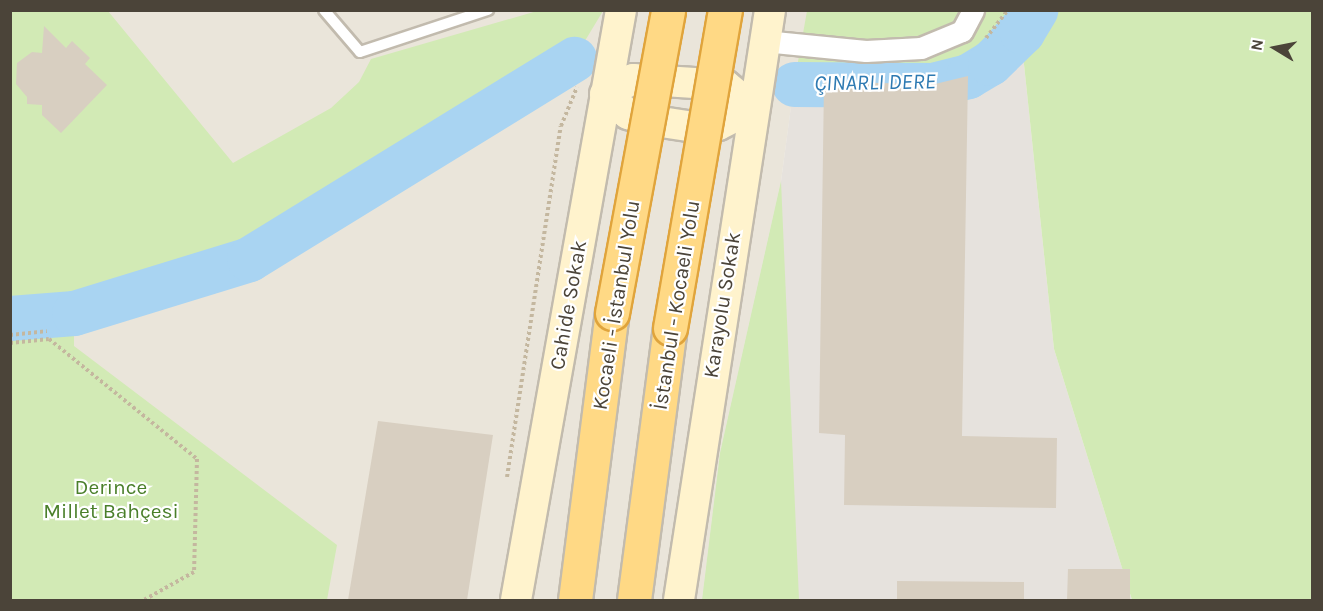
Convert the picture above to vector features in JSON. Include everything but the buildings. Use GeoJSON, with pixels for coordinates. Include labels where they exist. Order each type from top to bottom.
{"type":"FeatureCollection","features":[{"type":"Feature","properties":{"kind":"highway","name":"Kocaeli - İstanbul Yolu"},"geometry":{"type":"LineString","coordinates":[[575,594],[612,313],[668,10]]}},
{"type":"Feature","properties":{"kind":"highway","name":"İstanbul - Kocaeli Yolu"},"geometry":{"type":"LineString","coordinates":[[634,600],[670,328],[725,10]]}},
{"type":"Feature","properties":{"kind":"main road","name":"Cahide Sokak"},"geometry":{"type":"LineString","coordinates":[[516,600],[620,95],[621,10]]}},
{"type":"Feature","properties":{"kind":"main road","name":"Cahide Sokak"},"geometry":{"type":"LineString","coordinates":[[529,600],[634,10]]}},
{"type":"Feature","properties":{"kind":"main road","name":"Karayolu Sokak"},"geometry":{"type":"LineString","coordinates":[[679,600],[746,146],[770,10]]}},
{"type":"Feature","properties":{"kind":"main road"},"geometry":{"type":"LineString","coordinates":[[620,95],[724,85],[758,76]]}},
{"type":"Feature","properties":{"kind":"main road"},"geometry":{"type":"LineString","coordinates":[[620,95],[685,126],[718,125],[752,108],[724,85]]}},
{"type":"Feature","properties":{"kind":"main road"},"geometry":{"type":"LineString","coordinates":[[718,125],[746,146]]}},
{"type":"Feature","properties":{"kind":"street"},"geometry":{"type":"LineString","coordinates":[[764,41],[866,51],[921,48],[962,31],[973,10]]}},
{"type":"Feature","properties":{"kind":"lane"},"geometry":{"type":"LineString","coordinates":[[324,10],[360,52],[488,10]]}},
{"type":"Feature","properties":{"kind":"path"},"geometry":{"type":"LineString","coordinates":[[10,335],[47,331]]}},
{"type":"Feature","properties":{"kind":"path"},"geometry":{"type":"LineString","coordinates":[[10,343],[49,339],[197,459],[194,572],[144,600]]}},
{"type":"Feature","properties":{"kind":"shaded area"},"geometry":{"type":"Polygon","coordinates":[[[10,11],[1035,11],[794,85],[781,181],[720,453],[702,600],[11,600],[10,11]]]}},
{"type":"Feature","properties":{"kind":"shaded area"},"geometry":{"type":"Polygon","coordinates":[[[1018,37],[1023,55],[1054,349],[1132,600],[702,600],[720,453],[781,181],[794,84],[932,85],[968,76],[990,63],[1018,37]]]}},
{"type":"Feature","properties":{"kind":"green space","name":"Derince Millet Bahçesi"},"geometry":{"type":"Polygon","coordinates":[[[10,11],[108,11],[233,163],[331,108],[359,82],[371,59],[537,11],[603,11],[574,59],[244,257],[74,313],[74,346],[337,545],[327,600],[11,600],[10,11]]]}},
{"type":"Feature","properties":{"kind":"green space"},"geometry":{"type":"Polygon","coordinates":[[[807,11],[1312,11],[1312,600],[1132,600],[1054,349],[1023,55],[1018,37],[968,76],[794,84],[807,11]]]}},
{"type":"Feature","properties":{"kind":"green space"},"geometry":{"type":"Polygon","coordinates":[[[781,181],[799,600],[702,600],[720,453],[781,181]]]}},
{"type":"Feature","properties":{"kind":"water"},"geometry":{"type":"Polygon","coordinates":[[[1008,11],[1054,11],[1023,55],[1018,37],[990,63],[968,76],[932,85],[794,84],[796,68],[930,72],[973,51],[1008,11]]]}},
{"type":"Feature","properties":{"kind":"waterway","name":"ÇINARLI DERE"},"geometry":{"type":"LineString","coordinates":[[794,84],[932,85],[968,76],[990,63],[1022,32],[1035,10]]}},
{"type":"Feature","properties":{"kind":"waterway"},"geometry":{"type":"LineString","coordinates":[[10,318],[74,313],[249,259],[574,59]]}}]}
